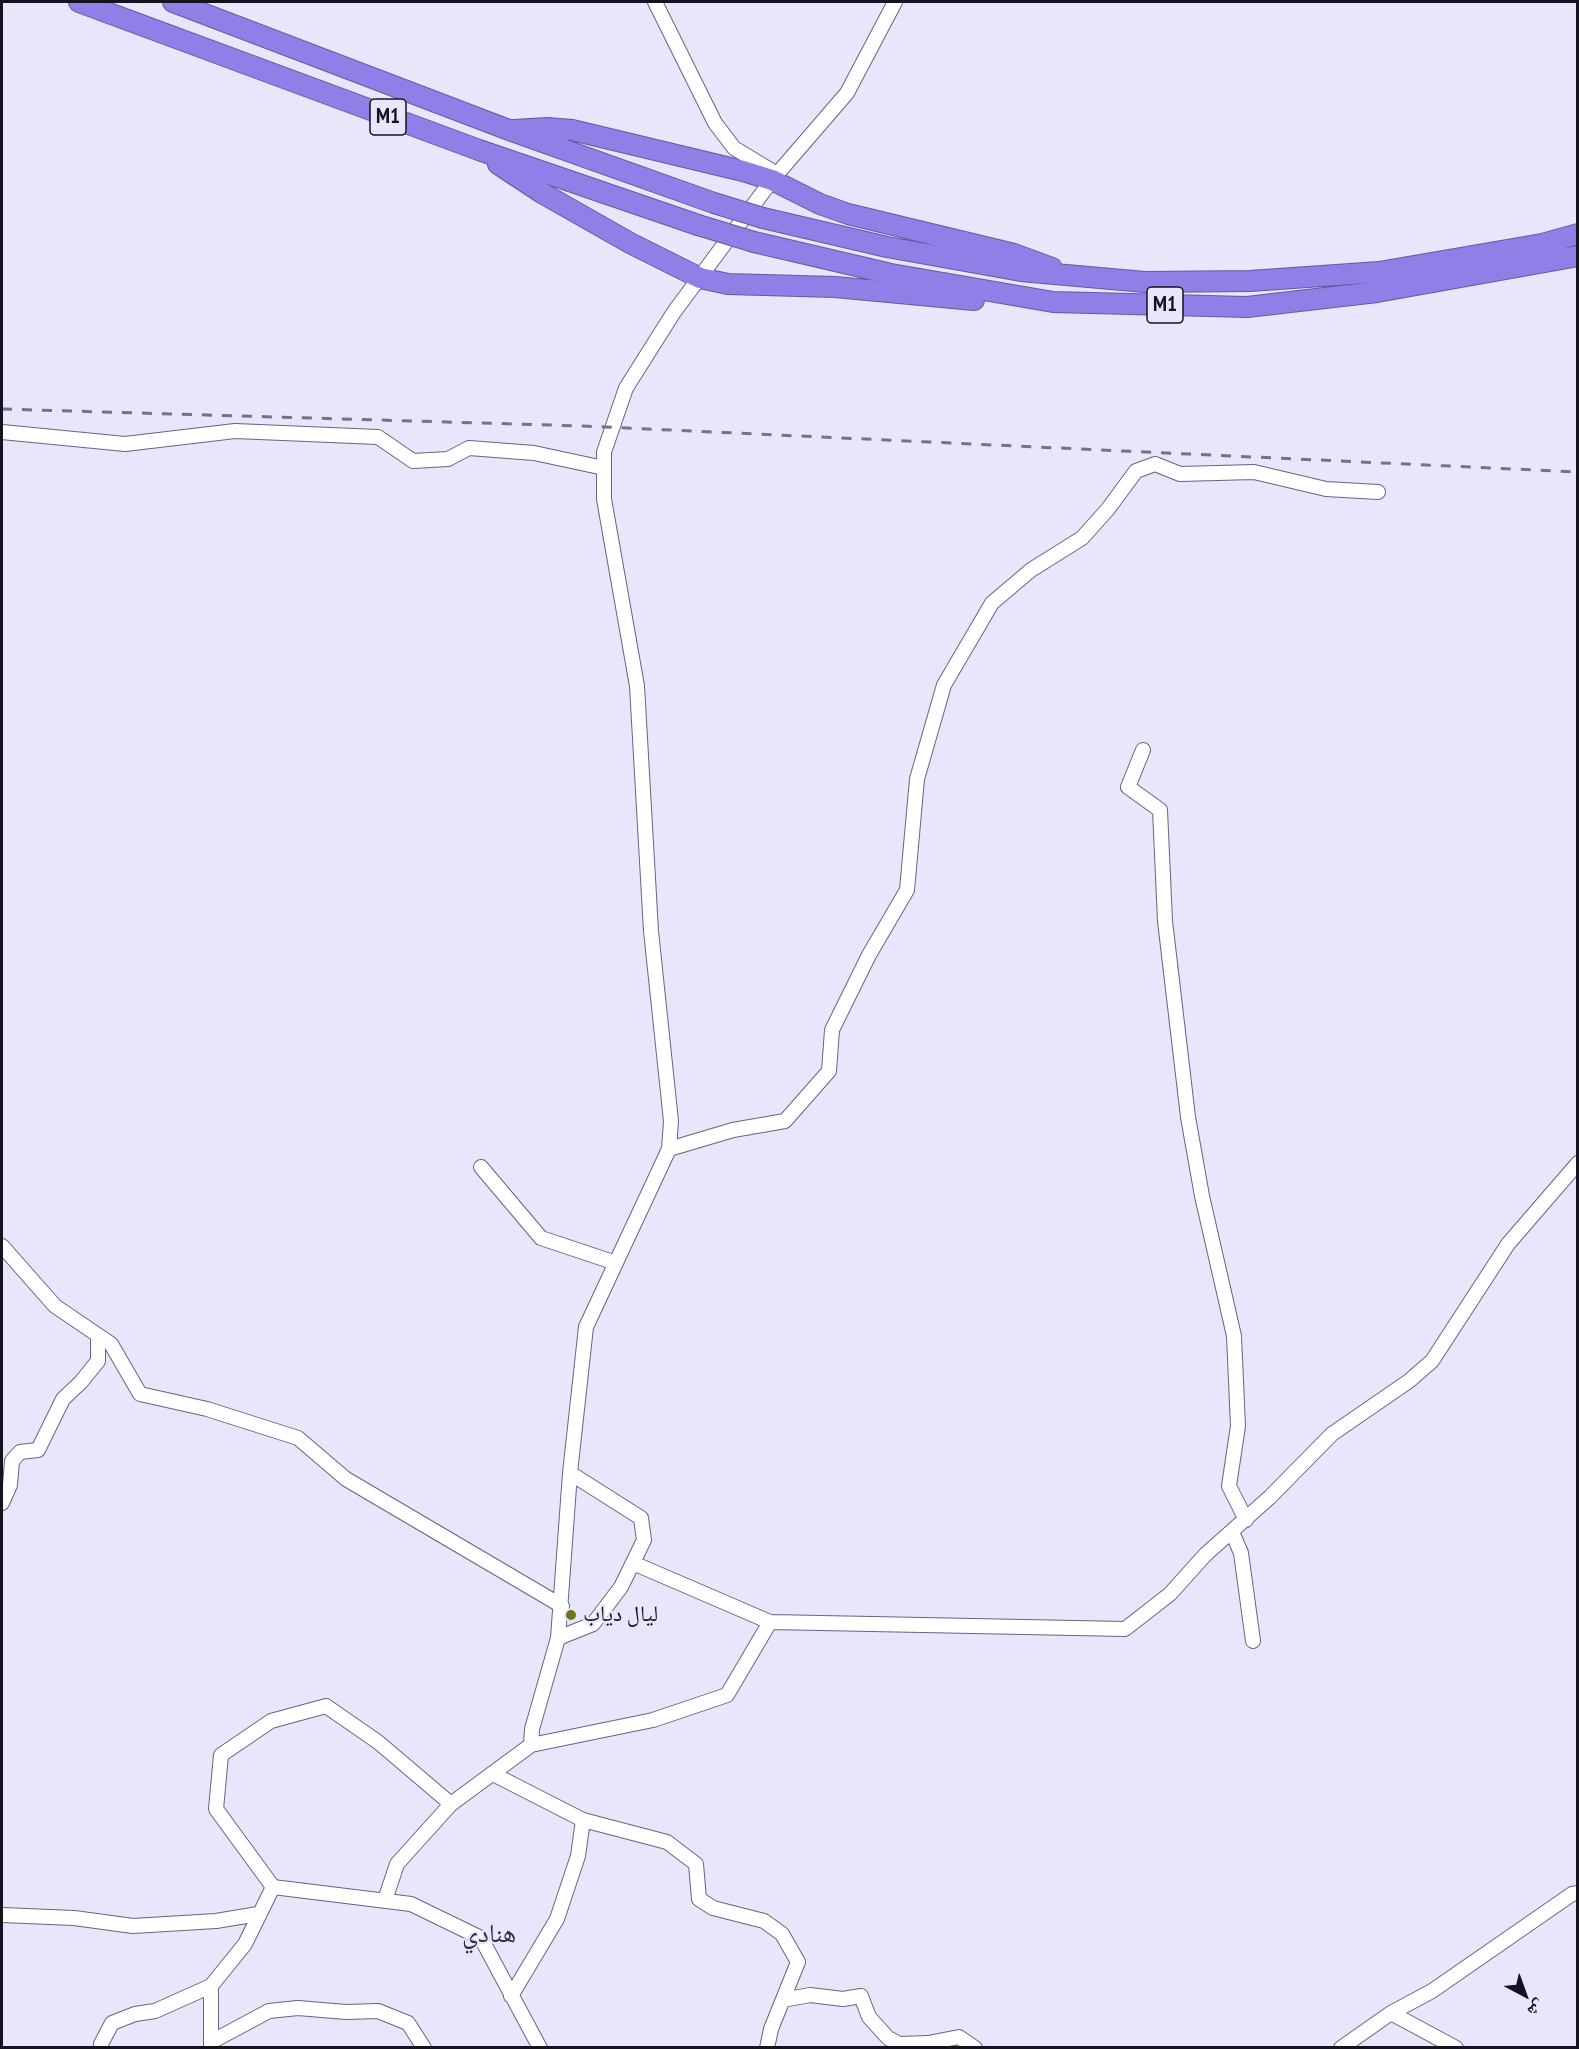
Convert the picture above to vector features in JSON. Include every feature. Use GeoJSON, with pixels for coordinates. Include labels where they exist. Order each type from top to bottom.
{"type":"FeatureCollection","features":[{"type":"Feature","properties":{"kind":"highway","name":"M1"},"geometry":{"type":"LineString","coordinates":[[79,2],[479,150],[754,242],[891,274],[1053,302],[1247,307],[1377,292],[1578,256]]}},
{"type":"Feature","properties":{"kind":"highway","name":"M1"},"geometry":{"type":"LineString","coordinates":[[173,2],[509,130],[714,203],[763,218],[887,247],[1021,271],[1154,282],[1250,281],[1378,272],[1542,244],[1578,234]]}},
{"type":"Feature","properties":{"kind":"highway"},"geometry":{"type":"LineString","coordinates":[[509,130],[534,128],[572,130],[775,177],[834,210],[1020,256],[1062,274]]}},
{"type":"Feature","properties":{"kind":"highway"},"geometry":{"type":"LineString","coordinates":[[479,150],[542,193],[658,258],[700,278],[748,285],[835,287],[979,300],[1053,302]]}},
{"type":"Feature","properties":{"kind":"street"},"geometry":{"type":"LineString","coordinates":[[655,2],[715,123],[734,148],[775,177]]}},
{"type":"Feature","properties":{"kind":"street"},"geometry":{"type":"LineString","coordinates":[[531,1745],[532,1729],[558,1638],[570,1473],[586,1327],[669,1149],[671,1121],[651,931],[637,686],[604,499],[604,452],[626,388],[674,312],[775,177],[847,93],[895,2]]}},
{"type":"Feature","properties":{"kind":"street"},"geometry":{"type":"LineString","coordinates":[[2,432],[125,444],[235,431],[378,437],[413,461],[448,459],[469,448],[534,453],[604,468]]}},
{"type":"Feature","properties":{"kind":"street"},"geometry":{"type":"LineString","coordinates":[[669,1149],[733,1130],[784,1121],[829,1071],[832,1030],[869,955],[908,890],[917,779],[944,685],[992,603],[1031,570],[1082,538],[1108,509],[1136,471],[1155,464],[1180,474],[1254,472],[1326,489],[1378,492]]}},
{"type":"Feature","properties":{"kind":"street"},"geometry":{"type":"LineString","coordinates":[[1143,750],[1128,787],[1160,810],[1165,921],[1188,1117],[1204,1205],[1234,1336],[1238,1426],[1229,1486],[1246,1520]]}},
{"type":"Feature","properties":{"kind":"street"},"geometry":{"type":"LineString","coordinates":[[633,1563],[770,1622],[1125,1629],[1160,1603],[1205,1555],[1246,1520],[1332,1434],[1356,1415],[1409,1381],[1432,1361],[1508,1244],[1578,1163]]}},
{"type":"Feature","properties":{"kind":"street"},"geometry":{"type":"LineString","coordinates":[[481,1167],[541,1238],[616,1263]]}},
{"type":"Feature","properties":{"kind":"street"},"geometry":{"type":"LineString","coordinates":[[2,1246],[55,1306],[111,1344],[140,1394],[207,1409],[298,1438],[346,1479],[562,1606]]}},
{"type":"Feature","properties":{"kind":"street"},"geometry":{"type":"LineString","coordinates":[[2,1503],[10,1485],[12,1461],[20,1452],[38,1450],[63,1399],[98,1361],[98,1336]]}},
{"type":"Feature","properties":{"kind":"street"},"geometry":{"type":"LineString","coordinates":[[558,1638],[593,1624],[621,1587],[644,1540],[641,1518],[570,1473]]}},
{"type":"Feature","properties":{"kind":"street"},"geometry":{"type":"LineString","coordinates":[[1232,1532],[1241,1553],[1253,1641]]}},
{"type":"Feature","properties":{"kind":"street"},"geometry":{"type":"LineString","coordinates":[[385,1900],[398,1864],[451,1804],[531,1745],[653,1720],[727,1695],[770,1622]]}},
{"type":"Feature","properties":{"kind":"street"},"geometry":{"type":"LineString","coordinates":[[451,1804],[378,1742],[326,1706],[272,1721],[221,1755],[216,1809],[273,1887],[411,1904],[481,1938],[540,2048]]}},
{"type":"Feature","properties":{"kind":"street"},"geometry":{"type":"LineString","coordinates":[[493,1774],[583,1820],[667,1842],[696,1864],[699,1899],[713,1908],[764,1921],[782,1934],[798,1962],[767,2048]]}},
{"type":"Feature","properties":{"kind":"street"},"geometry":{"type":"LineString","coordinates":[[511,1996],[557,1919],[578,1856],[583,1820]]}},
{"type":"Feature","properties":{"kind":"street"},"geometry":{"type":"LineString","coordinates":[[101,2044],[112,2023],[135,2014],[155,2011],[211,1986],[245,1944],[273,1887]]}},
{"type":"Feature","properties":{"kind":"street"},"geometry":{"type":"LineString","coordinates":[[1341,2048],[1391,2013],[1432,1991],[1572,1894],[1578,1893]]}},
{"type":"Feature","properties":{"kind":"street"},"geometry":{"type":"LineString","coordinates":[[2,1915],[74,1918],[133,1926],[216,1921],[258,1914]]}},
{"type":"Feature","properties":{"kind":"street"},"geometry":{"type":"LineString","coordinates":[[211,1986],[211,2045]]}},
{"type":"Feature","properties":{"kind":"street"},"geometry":{"type":"LineString","coordinates":[[783,2000],[810,1995],[843,1999],[861,1996],[870,2017],[888,2038],[899,2044],[959,2037],[975,2048]]}},
{"type":"Feature","properties":{"kind":"street"},"geometry":{"type":"LineString","coordinates":[[211,2045],[269,2011],[298,2008],[346,2012],[378,2011],[408,2023],[424,2048]]}},
{"type":"Feature","properties":{"kind":"street"},"geometry":{"type":"LineString","coordinates":[[1391,2013],[1456,2048]]}},
{"type":"Feature","properties":{"kind":"railway"},"geometry":{"type":"LineString","coordinates":[[2,409],[583,426],[1578,472]]}},
{"type":"Feature","properties":{"kind":"place","name":"ليال دياب"},"geometry":{"type":"Point","coordinates":[571,1615]}},
{"type":"Feature","properties":{"kind":"district","name":"هنادي"},"geometry":{"type":"Point","coordinates":[489,1935]}}]}
